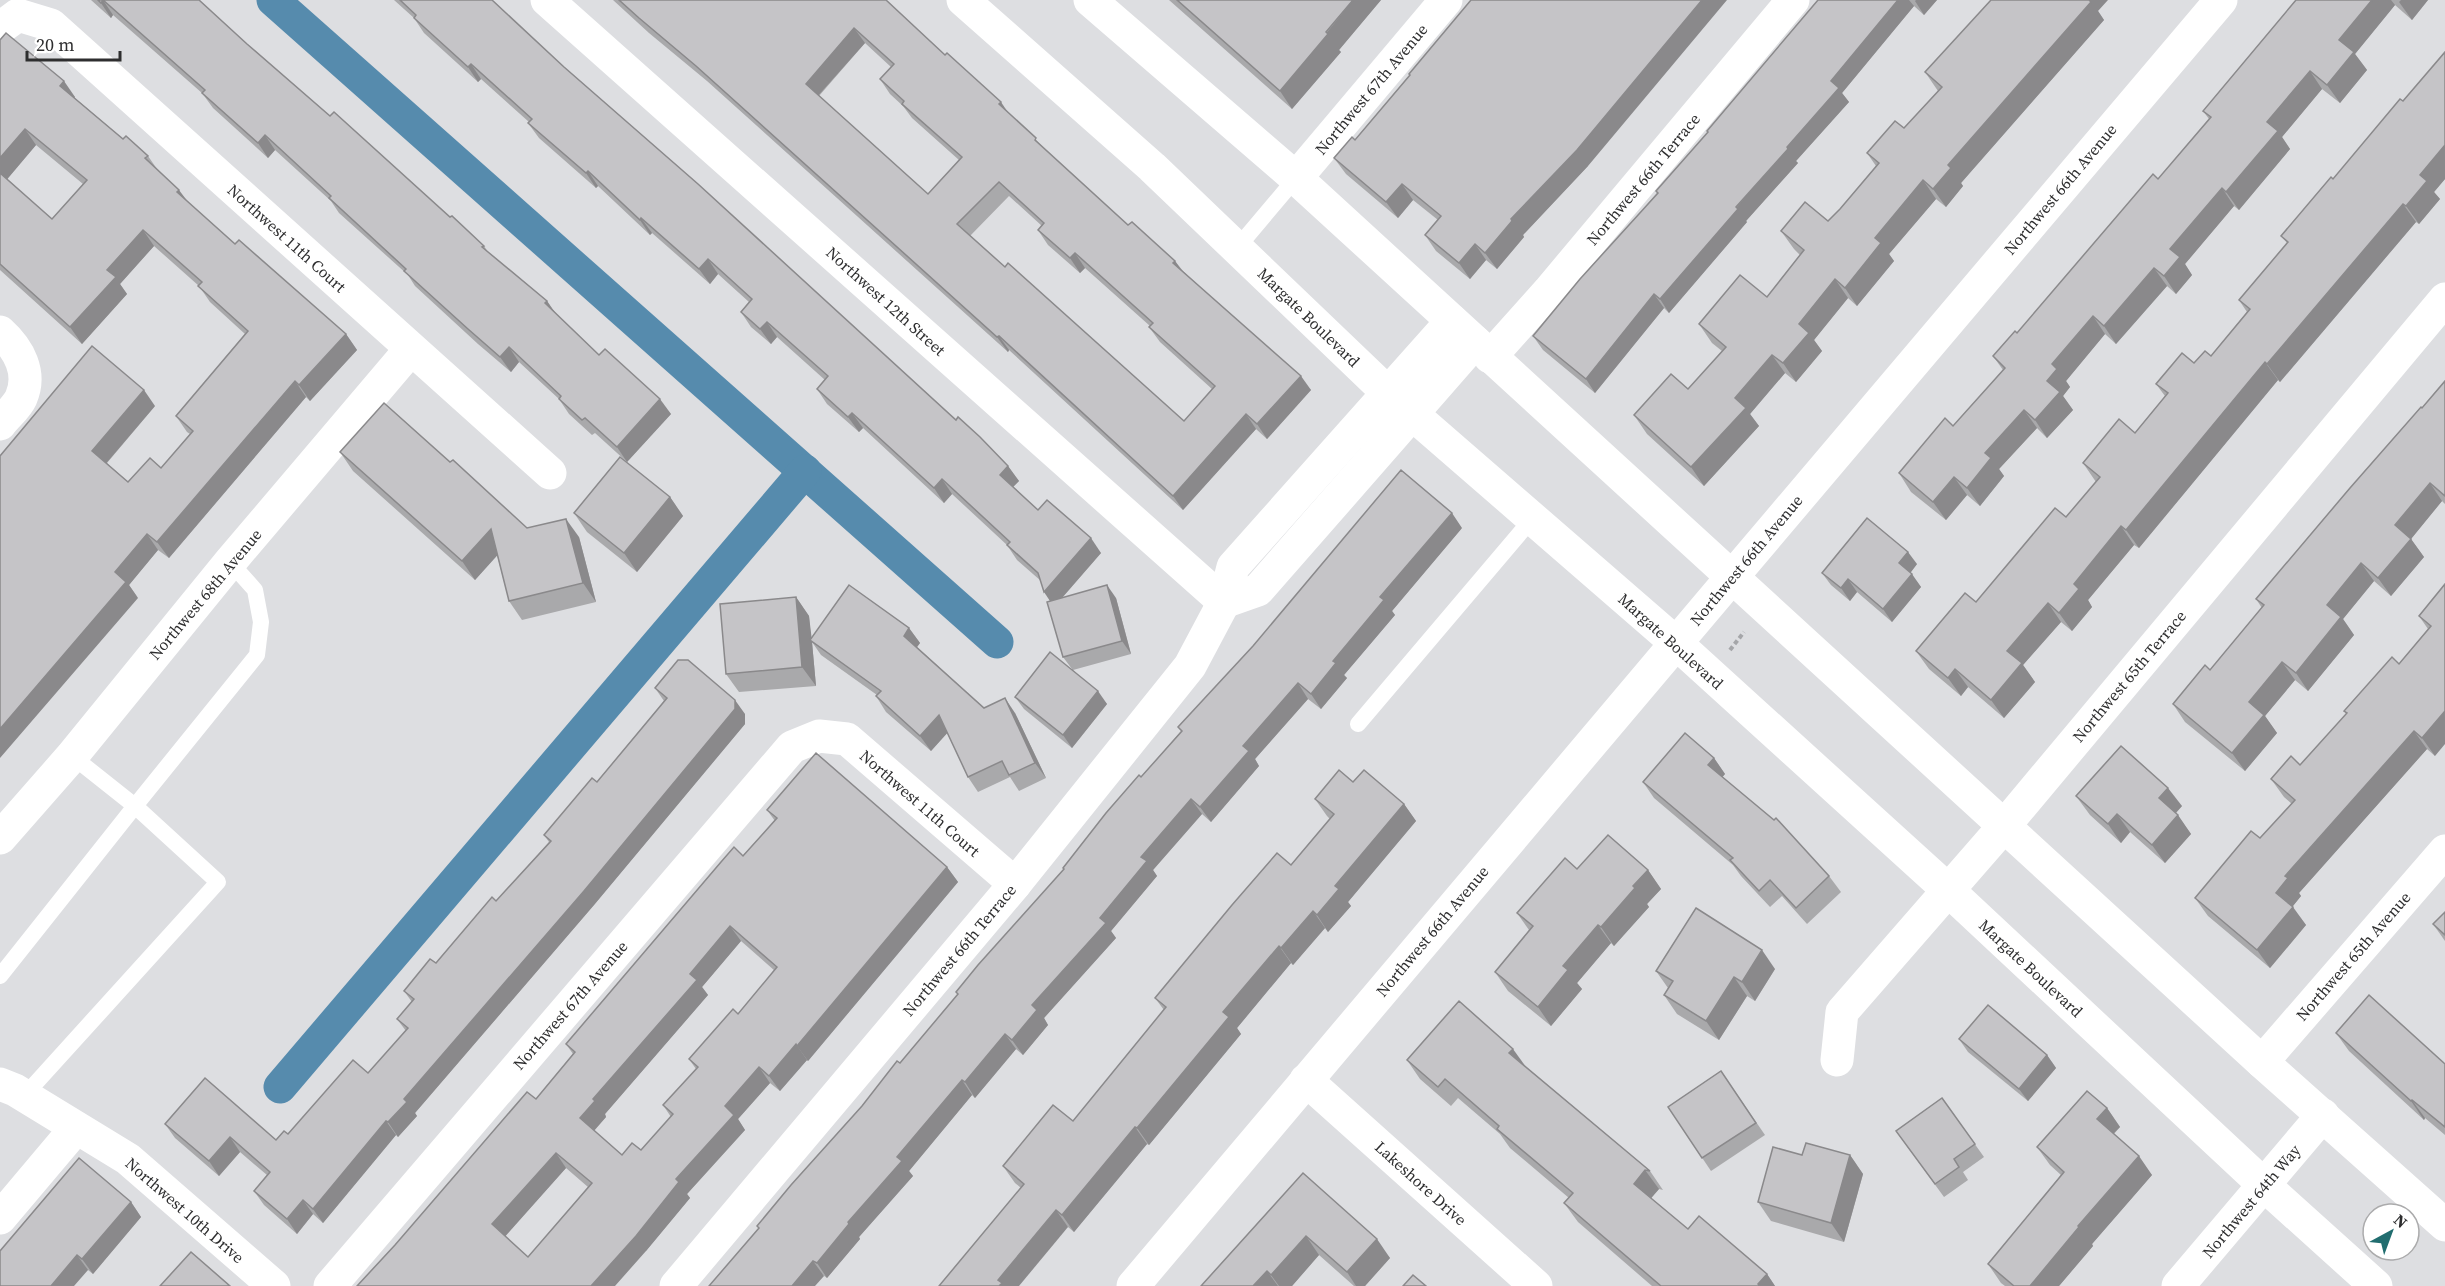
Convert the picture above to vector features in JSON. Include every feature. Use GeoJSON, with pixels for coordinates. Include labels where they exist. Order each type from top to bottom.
{"type":"FeatureCollection","features":[{"type":"Feature","properties":{"kind":"street","name":"Northwest 12th Street"},"geometry":{"type":"LineString","coordinates":[[548,0],[1224,602]]}},
{"type":"Feature","properties":{"kind":"street"},"geometry":{"type":"LineString","coordinates":[[1090,0],[1296,178],[2262,1062],[2445,1225]]}},
{"type":"Feature","properties":{"kind":"street","name":"Northwest 67th Avenue"},"geometry":{"type":"LineString","coordinates":[[1296,178],[1446,0]]}},
{"type":"Feature","properties":{"kind":"street","name":"Northwest 66th Terrace"},"geometry":{"type":"LineString","coordinates":[[676,1286],[1015,884],[1190,666],[1224,602],[1233,567],[1399,403],[1472,340],[1556,282],[1793,0]]}},
{"type":"Feature","properties":{"kind":"street","name":"Northwest 66th Avenue"},"geometry":{"type":"LineString","coordinates":[[1133,1286],[2221,0]]}},
{"type":"Feature","properties":{"kind":"street","name":"Margate Boulevard"},"geometry":{"type":"LineString","coordinates":[[975,4],[1152,167],[1399,403],[1676,643],[1948,890],[2265,1186],[2376,1286]]}},
{"type":"Feature","properties":{"kind":"street","name":"Northwest 11th Court"},"geometry":{"type":"LineString","coordinates":[[9,21],[51,25],[410,350],[550,473]]}},
{"type":"Feature","properties":{"kind":"street","name":"Northwest 65th Terrace"},"geometry":{"type":"LineString","coordinates":[[1837,1060],[1842,1012],[2005,825],[2445,300]]}},
{"type":"Feature","properties":{"kind":"street"},"geometry":{"type":"LineString","coordinates":[[0,332],[12,343],[27,374],[21,399],[0,424]]}},
{"type":"Feature","properties":{"kind":"street","name":"Northwest 68th Avenue"},"geometry":{"type":"LineString","coordinates":[[0,838],[72,756],[230,562],[410,350]]}},
{"type":"Feature","properties":{"kind":"street","name":"Northwest 67th Avenue"},"geometry":{"type":"LineString","coordinates":[[330,1286],[792,747],[819,736]]}},
{"type":"Feature","properties":{"kind":"street","name":"Northwest 11th Court"},"geometry":{"type":"LineString","coordinates":[[819,736],[847,740],[1015,884]]}},
{"type":"Feature","properties":{"kind":"street","name":"Northwest 65th Avenue"},"geometry":{"type":"LineString","coordinates":[[2262,1062],[2445,851]]}},
{"type":"Feature","properties":{"kind":"street","name":"Lakeshore Drive"},"geometry":{"type":"LineString","coordinates":[[1306,1080],[1536,1286]]}},
{"type":"Feature","properties":{"kind":"street","name":"Northwest 10th Drive"},"geometry":{"type":"LineString","coordinates":[[12,1090],[128,1159],[274,1286]]}},
{"type":"Feature","properties":{"kind":"street","name":"Northwest 64th Way"},"geometry":{"type":"LineString","coordinates":[[2178,1286],[2323,1115]]}},
{"type":"Feature","properties":{"kind":"street"},"geometry":{"type":"LineString","coordinates":[[0,1218],[76,1128]]}},
{"type":"Feature","properties":{"kind":"lane"},"geometry":{"type":"LineString","coordinates":[[1237,249],[1296,178]]}},
{"type":"Feature","properties":{"kind":"lane"},"geometry":{"type":"LineString","coordinates":[[1358,724],[1532,519]]}},
{"type":"Feature","properties":{"kind":"lane"},"geometry":{"type":"LineString","coordinates":[[0,976],[257,655],[261,622],[255,590],[230,562]]}},
{"type":"Feature","properties":{"kind":"lane"},"geometry":{"type":"LineString","coordinates":[[12,1090],[218,882],[135,806],[72,756]]}},
{"type":"Feature","properties":{"kind":"path"},"geometry":{"type":"LineString","coordinates":[[1724,657],[1745,631]]}},
{"type":"Feature","properties":{"kind":"building"},"geometry":{"type":"Polygon","coordinates":[[[103,0],[199,0],[330,116],[334,112],[450,217],[452,216],[484,246],[482,247],[547,301],[545,303],[599,355],[605,349],[660,399],[617,447],[585,418],[582,420],[559,399],[561,396],[509,347],[500,357],[404,271],[406,269],[265,135],[258,143],[202,93],[205,90],[103,0]]]}},
{"type":"Feature","properties":{"kind":"building"},"geometry":{"type":"Polygon","coordinates":[[[400,0],[492,0],[564,67],[698,184],[956,420],[958,417],[980,437],[1008,466],[1000,475],[1038,510],[1047,500],[1091,538],[1044,592],[1038,573],[1007,545],[1010,542],[942,479],[934,488],[852,413],[848,417],[817,389],[828,376],[767,322],[760,329],[741,312],[752,299],[708,259],[699,269],[641,218],[640,220],[588,171],[586,173],[528,123],[532,119],[471,64],[468,67],[414,18],[416,15],[400,0]]]}},
{"type":"Feature","properties":{"kind":"building"},"geometry":{"type":"Polygon","coordinates":[[[619,0],[886,0],[945,55],[947,53],[1001,102],[999,104],[1036,138],[1035,140],[1128,225],[1132,222],[1175,261],[1173,263],[1301,376],[1257,424],[1246,414],[1173,496],[999,336],[997,337],[696,66],[619,0]],[[854,28],[806,84],[928,194],[962,157],[902,104],[904,101],[880,79],[894,64],[854,28]],[[999,182],[957,224],[1005,267],[1008,263],[1184,421],[1215,386],[1149,327],[1153,323],[1075,253],[1070,258],[1038,230],[1044,223],[999,182]]]}},
{"type":"Feature","properties":{"kind":"building"},"geometry":{"type":"Polygon","coordinates":[[[1177,0],[1353,0],[1280,91],[1177,0]]]}},
{"type":"Feature","properties":{"kind":"building"},"geometry":{"type":"Polygon","coordinates":[[[1471,0],[1702,0],[1577,150],[1511,219],[1512,221],[1485,253],[1475,244],[1459,263],[1425,235],[1441,216],[1402,184],[1386,202],[1334,158],[1352,137],[1355,140],[1471,0]]]}},
{"type":"Feature","properties":{"kind":"building"},"geometry":{"type":"Polygon","coordinates":[[[1818,0],[1898,0],[1831,81],[1839,88],[1660,299],[1654,294],[1586,379],[1533,336],[1580,279],[1658,193],[1656,191],[1818,0]]]}},
{"type":"Feature","properties":{"kind":"building"},"geometry":{"type":"Polygon","coordinates":[[[1991,0],[2089,0],[2091,2],[1948,165],[1951,168],[1933,189],[1923,180],[1875,238],[1881,243],[1845,288],[1835,279],[1799,324],[1809,333],[1783,363],[1772,355],[1735,398],[1746,408],[1691,467],[1634,415],[1671,374],[1688,389],[1726,347],[1699,324],[1740,275],[1767,297],[1804,250],[1781,231],[1805,202],[1828,221],[1840,209],[1879,163],[1867,153],[1895,121],[1904,128],[1942,87],[1925,72],[1991,0]]]}},
{"type":"Feature","properties":{"kind":"building"},"geometry":{"type":"Polygon","coordinates":[[[2296,0],[2372,0],[2339,40],[2354,52],[2327,85],[2310,71],[2267,122],[2278,131],[2226,192],[2222,188],[2170,249],[2180,257],[2164,276],[2154,268],[2104,326],[2093,316],[2052,364],[2057,369],[2047,381],[2060,392],[2035,420],[2024,410],[1985,453],[1991,458],[1967,488],[1954,477],[1933,502],[1899,473],[1945,418],[1953,426],[2005,368],[1993,356],[2015,331],[2017,333],[2153,174],[2158,179],[2211,117],[2203,111],[2296,0]]]}},
{"type":"Feature","properties":{"kind":"building"},"geometry":{"type":"Polygon","coordinates":[[[6,33],[64,81],[60,86],[123,139],[126,136],[148,156],[145,158],[179,190],[177,192],[235,244],[239,240],[346,334],[299,385],[295,381],[157,542],[147,534],[115,572],[126,582],[0,729],[0,456],[92,346],[144,390],[92,451],[128,482],[150,458],[161,468],[193,431],[176,416],[248,331],[198,286],[202,282],[143,230],[107,270],[116,277],[70,327],[0,264],[0,173],[52,219],[87,180],[25,129],[0,158],[0,40],[6,33]]]}},
{"type":"Feature","properties":{"kind":"building"},"geometry":{"type":"Polygon","coordinates":[[[2445,52],[2445,145],[2420,175],[2427,181],[2406,206],[2403,204],[2267,364],[2265,362],[2126,530],[2121,526],[2074,584],[2079,589],[2059,613],[2048,603],[2007,651],[2022,663],[1991,700],[1955,669],[1948,678],[1916,651],[1965,593],[1976,602],[2055,508],[2066,517],[2100,477],[2083,463],[2119,419],[2135,433],[2168,393],[2156,384],[2182,353],[2194,363],[2205,351],[2211,356],[2250,309],[2239,300],[2288,242],[2281,236],[2331,177],[2333,179],[2400,99],[2403,101],[2445,52]]]}},
{"type":"Feature","properties":{"kind":"building"},"geometry":{"type":"Polygon","coordinates":[[[2445,381],[2445,496],[2430,483],[2395,525],[2411,539],[2378,578],[2361,563],[2327,605],[2341,617],[2296,673],[2282,662],[2249,702],[2264,715],[2232,753],[2173,704],[2205,665],[2210,670],[2264,605],[2256,599],[2445,381]]]}},
{"type":"Feature","properties":{"kind":"building"},"geometry":{"type":"Polygon","coordinates":[[[384,403],[450,462],[453,460],[527,528],[566,519],[583,583],[509,601],[491,529],[462,561],[340,452],[384,403]]]}},
{"type":"Feature","properties":{"kind":"building"},"geometry":{"type":"Polygon","coordinates":[[[620,457],[670,497],[624,553],[574,513],[620,457]]]}},
{"type":"Feature","properties":{"kind":"building"},"geometry":{"type":"Polygon","coordinates":[[[1401,470],[1452,513],[1380,597],[1384,600],[1333,661],[1336,663],[1311,694],[1298,683],[1243,746],[1249,751],[1200,807],[1191,799],[1141,857],[1147,861],[1100,918],[1106,923],[1032,1005],[1037,1010],[1012,1040],[1005,1034],[965,1082],[962,1080],[897,1157],[902,1161],[848,1222],[849,1224],[817,1263],[813,1261],[792,1286],[709,1286],[759,1228],[757,1226],[791,1185],[862,1106],[897,1061],[900,1063],[958,994],[956,992],[978,965],[1064,869],[1106,813],[1182,731],[1178,727],[1253,646],[1401,470]]]}},
{"type":"Feature","properties":{"kind":"building"},"geometry":{"type":"Polygon","coordinates":[[[1867,518],[1908,552],[1899,563],[1912,574],[1883,609],[1848,579],[1841,588],[1822,573],[1867,518]]]}},
{"type":"Feature","properties":{"kind":"building"},"geometry":{"type":"Polygon","coordinates":[[[2445,584],[2445,711],[2422,738],[2414,731],[2285,876],[2288,878],[2276,893],[2293,907],[2257,950],[2195,898],[2251,831],[2260,838],[2295,800],[2271,779],[2291,756],[2300,765],[2347,713],[2344,711],[2392,657],[2399,664],[2431,626],[2419,616],[2445,584]]]}},
{"type":"Feature","properties":{"kind":"building"},"geometry":{"type":"Polygon","coordinates":[[[849,585],[909,628],[904,636],[984,708],[1005,698],[1035,763],[1009,775],[1002,761],[968,777],[939,715],[920,736],[876,696],[881,691],[810,640],[849,585]]]}},
{"type":"Feature","properties":{"kind":"building"},"geometry":{"type":"Polygon","coordinates":[[[1107,585],[1122,641],[1063,657],[1047,602],[1107,585]]]}},
{"type":"Feature","properties":{"kind":"building"},"geometry":{"type":"Polygon","coordinates":[[[796,597],[802,667],[726,674],[720,604],[796,597]]]}},
{"type":"Feature","properties":{"kind":"building"},"geometry":{"type":"Polygon","coordinates":[[[1050,652],[1098,691],[1063,735],[1015,697],[1050,652]]]}},
{"type":"Feature","properties":{"kind":"building"},"geometry":{"type":"Polygon","coordinates":[[[678,660],[688,660],[735,700],[735,709],[584,891],[404,1099],[407,1102],[388,1122],[386,1121],[313,1209],[303,1200],[287,1219],[254,1191],[270,1172],[230,1137],[209,1161],[165,1124],[205,1078],[276,1140],[284,1131],[288,1134],[353,1060],[368,1073],[408,1028],[397,1019],[414,999],[404,991],[430,959],[436,963],[492,897],[496,901],[551,841],[544,835],[592,778],[597,782],[667,698],[655,688],[678,660]]]}},
{"type":"Feature","properties":{"kind":"building"},"geometry":{"type":"Polygon","coordinates":[[[1685,733],[1714,758],[1708,765],[1774,820],[1776,818],[1829,876],[1796,908],[1770,880],[1759,891],[1730,860],[1733,858],[1643,782],[1685,733]]]}},
{"type":"Feature","properties":{"kind":"building"},"geometry":{"type":"Polygon","coordinates":[[[2121,746],[2168,788],[2159,798],[2178,815],[2152,845],[2117,814],[2108,824],[2076,796],[2121,746]]]}},
{"type":"Feature","properties":{"kind":"building"},"geometry":{"type":"Polygon","coordinates":[[[816,753],[947,867],[797,1046],[796,1044],[769,1076],[759,1067],[725,1106],[734,1115],[676,1179],[679,1182],[636,1236],[591,1286],[357,1286],[527,1092],[536,1099],[575,1052],[566,1044],[721,862],[734,847],[743,856],[777,818],[767,810],[816,753]],[[730,926],[690,974],[697,980],[593,1099],[595,1101],[580,1118],[622,1155],[632,1143],[641,1150],[673,1114],[663,1105],[698,1067],[689,1059],[733,1009],[738,1014],[777,967],[730,926]],[[556,1153],[492,1224],[528,1257],[592,1183],[556,1153]]]}},
{"type":"Feature","properties":{"kind":"building"},"geometry":{"type":"Polygon","coordinates":[[[1339,770],[1353,782],[1364,770],[1404,804],[1335,886],[1339,889],[1317,915],[1313,911],[1281,948],[1279,946],[1223,1012],[1229,1017],[1137,1128],[1135,1127],[1062,1215],[1056,1210],[998,1280],[1002,1283],[999,1286],[939,1286],[1024,1184],[1003,1166],[1053,1105],[1073,1121],[1166,1007],[1155,998],[1232,905],[1277,853],[1291,865],[1334,814],[1315,799],[1339,770]]]}},
{"type":"Feature","properties":{"kind":"building"},"geometry":{"type":"Polygon","coordinates":[[[1608,835],[1648,870],[1601,927],[1598,925],[1563,966],[1568,970],[1538,1007],[1495,972],[1533,926],[1517,913],[1565,858],[1577,869],[1608,835]]]}},
{"type":"Feature","properties":{"kind":"building"},"geometry":{"type":"Polygon","coordinates":[[[1696,908],[1762,950],[1742,982],[1734,977],[1706,1021],[1664,995],[1673,981],[1656,971],[1696,908]]]}},
{"type":"Feature","properties":{"kind":"building"},"geometry":{"type":"Polygon","coordinates":[[[2445,912],[2445,935],[2433,924],[2445,912]]]}},
{"type":"Feature","properties":{"kind":"building"},"geometry":{"type":"Polygon","coordinates":[[[2369,995],[2445,1064],[2445,1127],[2411,1101],[2336,1033],[2369,995]]]}},
{"type":"Feature","properties":{"kind":"building"},"geometry":{"type":"Polygon","coordinates":[[[1459,1001],[1513,1049],[1509,1053],[1650,1171],[1645,1170],[1634,1184],[1688,1229],[1699,1216],[1767,1274],[1758,1284],[1760,1286],[1661,1286],[1564,1203],[1573,1193],[1497,1129],[1499,1126],[1445,1079],[1438,1087],[1407,1060],[1459,1001]]]}},
{"type":"Feature","properties":{"kind":"building"},"geometry":{"type":"Polygon","coordinates":[[[1988,1005],[2047,1055],[2019,1089],[1959,1039],[1988,1005]]]}},
{"type":"Feature","properties":{"kind":"building"},"geometry":{"type":"Polygon","coordinates":[[[1721,1071],[1756,1123],[1702,1158],[1668,1107],[1721,1071]]]}},
{"type":"Feature","properties":{"kind":"building"},"geometry":{"type":"Polygon","coordinates":[[[2087,1091],[2107,1108],[2097,1119],[2139,1156],[2030,1286],[2014,1286],[1988,1264],[2064,1172],[2037,1147],[2087,1091]]]}},
{"type":"Feature","properties":{"kind":"building"},"geometry":{"type":"Polygon","coordinates":[[[1942,1098],[1975,1144],[1954,1159],[1959,1167],[1935,1184],[1896,1131],[1942,1098]]]}},
{"type":"Feature","properties":{"kind":"building"},"geometry":{"type":"Polygon","coordinates":[[[1806,1143],[1850,1155],[1831,1223],[1758,1202],[1773,1147],[1802,1155],[1806,1143]]]}},
{"type":"Feature","properties":{"kind":"building"},"geometry":{"type":"Polygon","coordinates":[[[79,1158],[131,1202],[82,1259],[77,1255],[51,1286],[0,1286],[0,1251],[79,1158]]]}},
{"type":"Feature","properties":{"kind":"building"},"geometry":{"type":"Polygon","coordinates":[[[1303,1173],[1377,1239],[1347,1272],[1306,1236],[1271,1275],[1267,1271],[1253,1286],[1201,1286],[1303,1173]]]}},
{"type":"Feature","properties":{"kind":"building"},"geometry":{"type":"Polygon","coordinates":[[[191,1252],[230,1286],[160,1286],[191,1252]]]}},
{"type":"Feature","properties":{"kind":"building"},"geometry":{"type":"Polygon","coordinates":[[[1413,1275],[1426,1286],[1403,1286],[1413,1275]]]}},
{"type":"Feature","properties":{"kind":"waterway"},"geometry":{"type":"LineString","coordinates":[[273,0],[997,642]]}},
{"type":"Feature","properties":{"kind":"waterway"},"geometry":{"type":"LineString","coordinates":[[280,1087],[805,471]]}}]}
